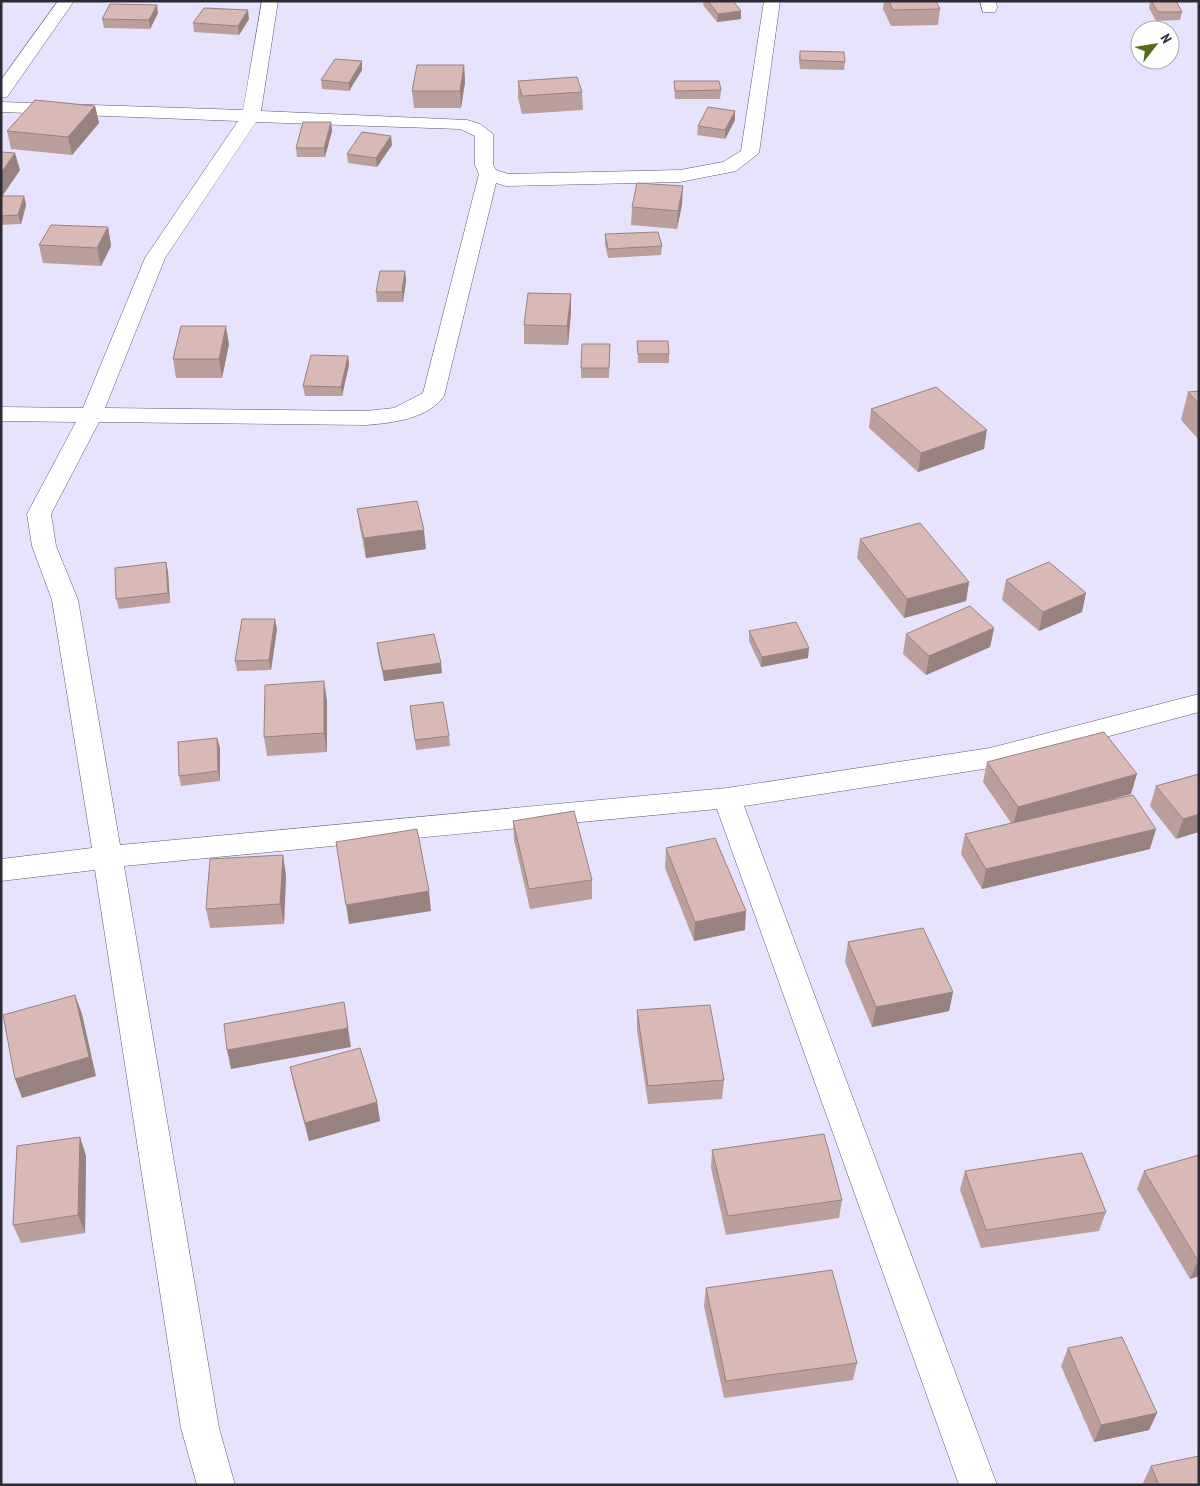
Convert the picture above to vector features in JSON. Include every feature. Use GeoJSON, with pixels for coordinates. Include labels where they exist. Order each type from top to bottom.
{"type":"FeatureCollection","features":[{"type":"Feature","properties":{"kind":"street"},"geometry":{"type":"LineString","coordinates":[[1,93],[66,1]]}},
{"type":"Feature","properties":{"kind":"street"},"geometry":{"type":"LineString","coordinates":[[216,1485],[200,1428],[65,600],[44,546],[39,514],[90,415],[155,258],[251,116],[270,1]]}},
{"type":"Feature","properties":{"kind":"street"},"geometry":{"type":"LineString","coordinates":[[1,107],[461,124],[474,128],[484,134],[484,165],[489,174],[506,180],[680,176],[729,167],[750,154],[772,1]]}},
{"type":"Feature","properties":{"kind":"street"},"geometry":{"type":"LineString","coordinates":[[1,414],[366,418],[399,415],[415,409],[433,396],[489,174]]}},
{"type":"Feature","properties":{"kind":"street"},"geometry":{"type":"LineString","coordinates":[[1,870],[727,798],[990,758],[1199,703]]}},
{"type":"Feature","properties":{"kind":"street"},"geometry":{"type":"LineString","coordinates":[[727,798],[978,1485]]}},
{"type":"Feature","properties":{"kind":"building"},"geometry":{"type":"Polygon","coordinates":[[[708,1],[733,1],[741,11],[718,14],[708,1]]]}},
{"type":"Feature","properties":{"kind":"building"},"geometry":{"type":"Polygon","coordinates":[[[889,1],[936,1],[940,9],[893,10],[889,1]]]}},
{"type":"Feature","properties":{"kind":"building"},"geometry":{"type":"Polygon","coordinates":[[[1151,1],[1176,1],[1182,12],[1158,12],[1151,1]]]}},
{"type":"Feature","properties":{"kind":"building"},"geometry":{"type":"Polygon","coordinates":[[[110,4],[157,5],[149,20],[102,19],[110,4]]]}},
{"type":"Feature","properties":{"kind":"building"},"geometry":{"type":"Polygon","coordinates":[[[204,8],[248,10],[238,26],[193,23],[204,8]]]}},
{"type":"Feature","properties":{"kind":"building"},"geometry":{"type":"Polygon","coordinates":[[[800,51],[844,52],[845,62],[800,60],[800,51]]]}},
{"type":"Feature","properties":{"kind":"building"},"geometry":{"type":"Polygon","coordinates":[[[335,59],[362,61],[349,83],[321,80],[335,59]]]}},
{"type":"Feature","properties":{"kind":"building"},"geometry":{"type":"Polygon","coordinates":[[[417,65],[464,65],[460,91],[412,91],[417,65]]]}},
{"type":"Feature","properties":{"kind":"building"},"geometry":{"type":"Polygon","coordinates":[[[577,77],[582,92],[522,96],[518,81],[577,77]]]}},
{"type":"Feature","properties":{"kind":"building"},"geometry":{"type":"Polygon","coordinates":[[[674,81],[719,81],[721,90],[675,91],[674,81]]]}},
{"type":"Feature","properties":{"kind":"building"},"geometry":{"type":"Polygon","coordinates":[[[35,100],[95,106],[68,137],[7,131],[35,100]]]}},
{"type":"Feature","properties":{"kind":"building"},"geometry":{"type":"Polygon","coordinates":[[[708,107],[735,111],[725,130],[698,126],[708,107]]]}},
{"type":"Feature","properties":{"kind":"building"},"geometry":{"type":"Polygon","coordinates":[[[303,122],[331,122],[324,148],[296,148],[303,122]]]}},
{"type":"Feature","properties":{"kind":"building"},"geometry":{"type":"Polygon","coordinates":[[[362,132],[391,136],[376,158],[347,154],[362,132]]]}},
{"type":"Feature","properties":{"kind":"building"},"geometry":{"type":"Polygon","coordinates":[[[1,152],[15,153],[1,173],[1,152]]]}},
{"type":"Feature","properties":{"kind":"building"},"geometry":{"type":"Polygon","coordinates":[[[637,183],[683,186],[678,211],[632,207],[637,183]]]}},
{"type":"Feature","properties":{"kind":"building"},"geometry":{"type":"Polygon","coordinates":[[[1,196],[24,196],[18,215],[1,216],[1,196]]]}},
{"type":"Feature","properties":{"kind":"building"},"geometry":{"type":"Polygon","coordinates":[[[51,225],[108,227],[97,248],[39,245],[51,225]]]}},
{"type":"Feature","properties":{"kind":"building"},"geometry":{"type":"Polygon","coordinates":[[[658,232],[662,246],[608,249],[605,234],[658,232]]]}},
{"type":"Feature","properties":{"kind":"building"},"geometry":{"type":"Polygon","coordinates":[[[380,271],[405,271],[402,292],[376,292],[380,271]]]}},
{"type":"Feature","properties":{"kind":"building"},"geometry":{"type":"Polygon","coordinates":[[[528,293],[571,294],[567,326],[524,325],[528,293]]]}},
{"type":"Feature","properties":{"kind":"building"},"geometry":{"type":"Polygon","coordinates":[[[181,326],[226,326],[219,359],[173,359],[181,326]]]}},
{"type":"Feature","properties":{"kind":"building"},"geometry":{"type":"Polygon","coordinates":[[[637,341],[668,341],[669,354],[638,354],[637,341]]]}},
{"type":"Feature","properties":{"kind":"building"},"geometry":{"type":"Polygon","coordinates":[[[582,344],[610,344],[609,368],[581,368],[582,344]]]}},
{"type":"Feature","properties":{"kind":"building"},"geometry":{"type":"Polygon","coordinates":[[[311,355],[348,356],[341,387],[303,386],[311,355]]]}},
{"type":"Feature","properties":{"kind":"building"},"geometry":{"type":"Polygon","coordinates":[[[936,387],[987,430],[921,453],[871,409],[936,387]]]}},
{"type":"Feature","properties":{"kind":"building"},"geometry":{"type":"Polygon","coordinates":[[[1199,391],[1199,404],[1188,392],[1199,391]]]}},
{"type":"Feature","properties":{"kind":"building"},"geometry":{"type":"Polygon","coordinates":[[[417,501],[424,530],[364,538],[357,509],[417,501]]]}},
{"type":"Feature","properties":{"kind":"building"},"geometry":{"type":"Polygon","coordinates":[[[920,523],[969,582],[907,599],[860,539],[920,523]]]}},
{"type":"Feature","properties":{"kind":"building"},"geometry":{"type":"Polygon","coordinates":[[[166,562],[168,593],[116,599],[115,568],[166,562]]]}},
{"type":"Feature","properties":{"kind":"building"},"geometry":{"type":"Polygon","coordinates":[[[1049,562],[1086,593],[1043,612],[1006,580],[1049,562]]]}},
{"type":"Feature","properties":{"kind":"building"},"geometry":{"type":"Polygon","coordinates":[[[970,606],[994,628],[929,656],[906,634],[970,606]]]}},
{"type":"Feature","properties":{"kind":"building"},"geometry":{"type":"Polygon","coordinates":[[[242,619],[275,619],[269,660],[235,661],[242,619]]]}},
{"type":"Feature","properties":{"kind":"building"},"geometry":{"type":"Polygon","coordinates":[[[796,622],[809,648],[762,657],[749,631],[796,622]]]}},
{"type":"Feature","properties":{"kind":"building"},"geometry":{"type":"Polygon","coordinates":[[[434,634],[441,663],[383,671],[377,643],[434,634]]]}},
{"type":"Feature","properties":{"kind":"building"},"geometry":{"type":"Polygon","coordinates":[[[324,681],[324,733],[264,737],[265,685],[324,681]]]}},
{"type":"Feature","properties":{"kind":"building"},"geometry":{"type":"Polygon","coordinates":[[[443,702],[449,736],[415,740],[410,706],[443,702]]]}},
{"type":"Feature","properties":{"kind":"building"},"geometry":{"type":"Polygon","coordinates":[[[1104,732],[1137,774],[1018,807],[987,762],[1104,732]]]}},
{"type":"Feature","properties":{"kind":"building"},"geometry":{"type":"Polygon","coordinates":[[[217,738],[218,771],[179,776],[178,742],[217,738]]]}},
{"type":"Feature","properties":{"kind":"building"},"geometry":{"type":"Polygon","coordinates":[[[1199,774],[1199,814],[1183,819],[1156,786],[1199,774]]]}},
{"type":"Feature","properties":{"kind":"building"},"geometry":{"type":"Polygon","coordinates":[[[1133,795],[1156,829],[986,869],[965,834],[1133,795]]]}},
{"type":"Feature","properties":{"kind":"building"},"geometry":{"type":"Polygon","coordinates":[[[574,811],[592,880],[529,889],[513,821],[574,811]]]}},
{"type":"Feature","properties":{"kind":"building"},"geometry":{"type":"Polygon","coordinates":[[[417,829],[429,891],[346,905],[336,842],[417,829]]]}},
{"type":"Feature","properties":{"kind":"building"},"geometry":{"type":"Polygon","coordinates":[[[715,838],[746,911],[695,922],[666,848],[715,838]]]}},
{"type":"Feature","properties":{"kind":"building"},"geometry":{"type":"Polygon","coordinates":[[[283,855],[280,904],[206,909],[210,859],[283,855]]]}},
{"type":"Feature","properties":{"kind":"building"},"geometry":{"type":"Polygon","coordinates":[[[923,928],[953,992],[876,1007],[848,942],[923,928]]]}},
{"type":"Feature","properties":{"kind":"building"},"geometry":{"type":"Polygon","coordinates":[[[75,995],[89,1057],[15,1079],[3,1015],[75,995]]]}},
{"type":"Feature","properties":{"kind":"building"},"geometry":{"type":"Polygon","coordinates":[[[344,1002],[348,1028],[227,1050],[224,1024],[344,1002]]]}},
{"type":"Feature","properties":{"kind":"building"},"geometry":{"type":"Polygon","coordinates":[[[710,1005],[724,1080],[648,1086],[637,1010],[710,1005]]]}},
{"type":"Feature","properties":{"kind":"building"},"geometry":{"type":"Polygon","coordinates":[[[360,1048],[377,1102],[305,1123],[290,1067],[360,1048]]]}},
{"type":"Feature","properties":{"kind":"building"},"geometry":{"type":"Polygon","coordinates":[[[824,1134],[842,1200],[728,1216],[712,1150],[824,1134]]]}},
{"type":"Feature","properties":{"kind":"building"},"geometry":{"type":"Polygon","coordinates":[[[80,1137],[78,1215],[13,1225],[17,1146],[80,1137]]]}},
{"type":"Feature","properties":{"kind":"building"},"geometry":{"type":"Polygon","coordinates":[[[1082,1153],[1106,1212],[986,1230],[965,1171],[1082,1153]]]}},
{"type":"Feature","properties":{"kind":"building"},"geometry":{"type":"Polygon","coordinates":[[[1199,1155],[1199,1260],[1198,1261],[1144,1171],[1199,1155]]]}},
{"type":"Feature","properties":{"kind":"building"},"geometry":{"type":"Polygon","coordinates":[[[832,1270],[857,1363],[726,1381],[706,1288],[832,1270]]]}},
{"type":"Feature","properties":{"kind":"building"},"geometry":{"type":"Polygon","coordinates":[[[1122,1337],[1157,1413],[1101,1425],[1068,1348],[1122,1337]]]}},
{"type":"Feature","properties":{"kind":"building"},"geometry":{"type":"Polygon","coordinates":[[[1199,1456],[1199,1485],[1159,1485],[1151,1466],[1199,1456]]]}}]}
